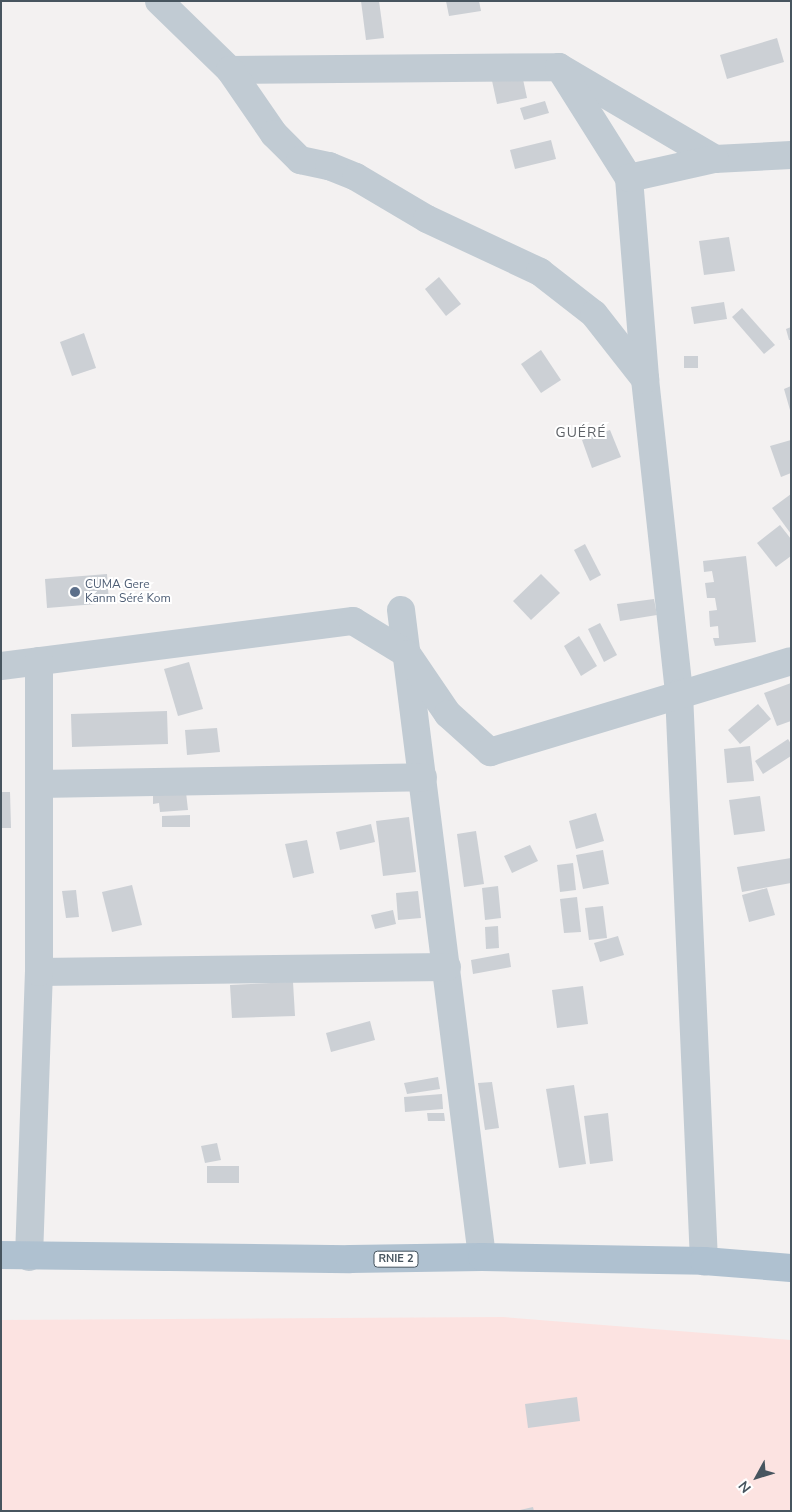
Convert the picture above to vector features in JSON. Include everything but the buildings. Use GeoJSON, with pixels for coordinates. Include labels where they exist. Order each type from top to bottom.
{"type":"FeatureCollection","features":[{"type":"Feature","properties":{"kind":"main road","name":"RNIE 2"},"geometry":{"type":"LineString","coordinates":[[1,1254],[29,1256],[350,1259],[482,1257],[704,1261],[791,1268]]}},
{"type":"Feature","properties":{"kind":"street"},"geometry":{"type":"LineString","coordinates":[[159,1],[230,70],[274,134],[300,160],[329,166],[356,177],[427,218],[540,272],[594,314],[645,379]]}},
{"type":"Feature","properties":{"kind":"street"},"geometry":{"type":"LineString","coordinates":[[230,70],[558,67],[715,159]]}},
{"type":"Feature","properties":{"kind":"street"},"geometry":{"type":"LineString","coordinates":[[558,67],[629,178],[645,379],[680,693],[704,1261]]}},
{"type":"Feature","properties":{"kind":"street"},"geometry":{"type":"LineString","coordinates":[[629,178],[715,159],[791,155]]}},
{"type":"Feature","properties":{"kind":"street"},"geometry":{"type":"LineString","coordinates":[[401,610],[482,1257]]}},
{"type":"Feature","properties":{"kind":"street"},"geometry":{"type":"LineString","coordinates":[[1,666],[353,621],[407,654],[448,714],[490,752],[791,660]]}},
{"type":"Feature","properties":{"kind":"street"},"geometry":{"type":"LineString","coordinates":[[29,1256],[39,972],[39,661]]}},
{"type":"Feature","properties":{"kind":"street"},"geometry":{"type":"LineString","coordinates":[[39,784],[423,777]]}},
{"type":"Feature","properties":{"kind":"street"},"geometry":{"type":"LineString","coordinates":[[39,972],[447,967]]}},
{"type":"Feature","properties":{"kind":"shaded area"},"geometry":{"type":"Polygon","coordinates":[[[503,1317],[791,1340],[791,1511],[1,1511],[1,1320],[503,1317]]]}},
{"type":"Feature","properties":{"kind":"place","name":"CUMA Gere Kanm Séré Kom"},"geometry":{"type":"Point","coordinates":[75,592]}},
{"type":"Feature","properties":{"kind":"district","name":"GUÉRÉ"},"geometry":{"type":"Point","coordinates":[581,433]}}]}
